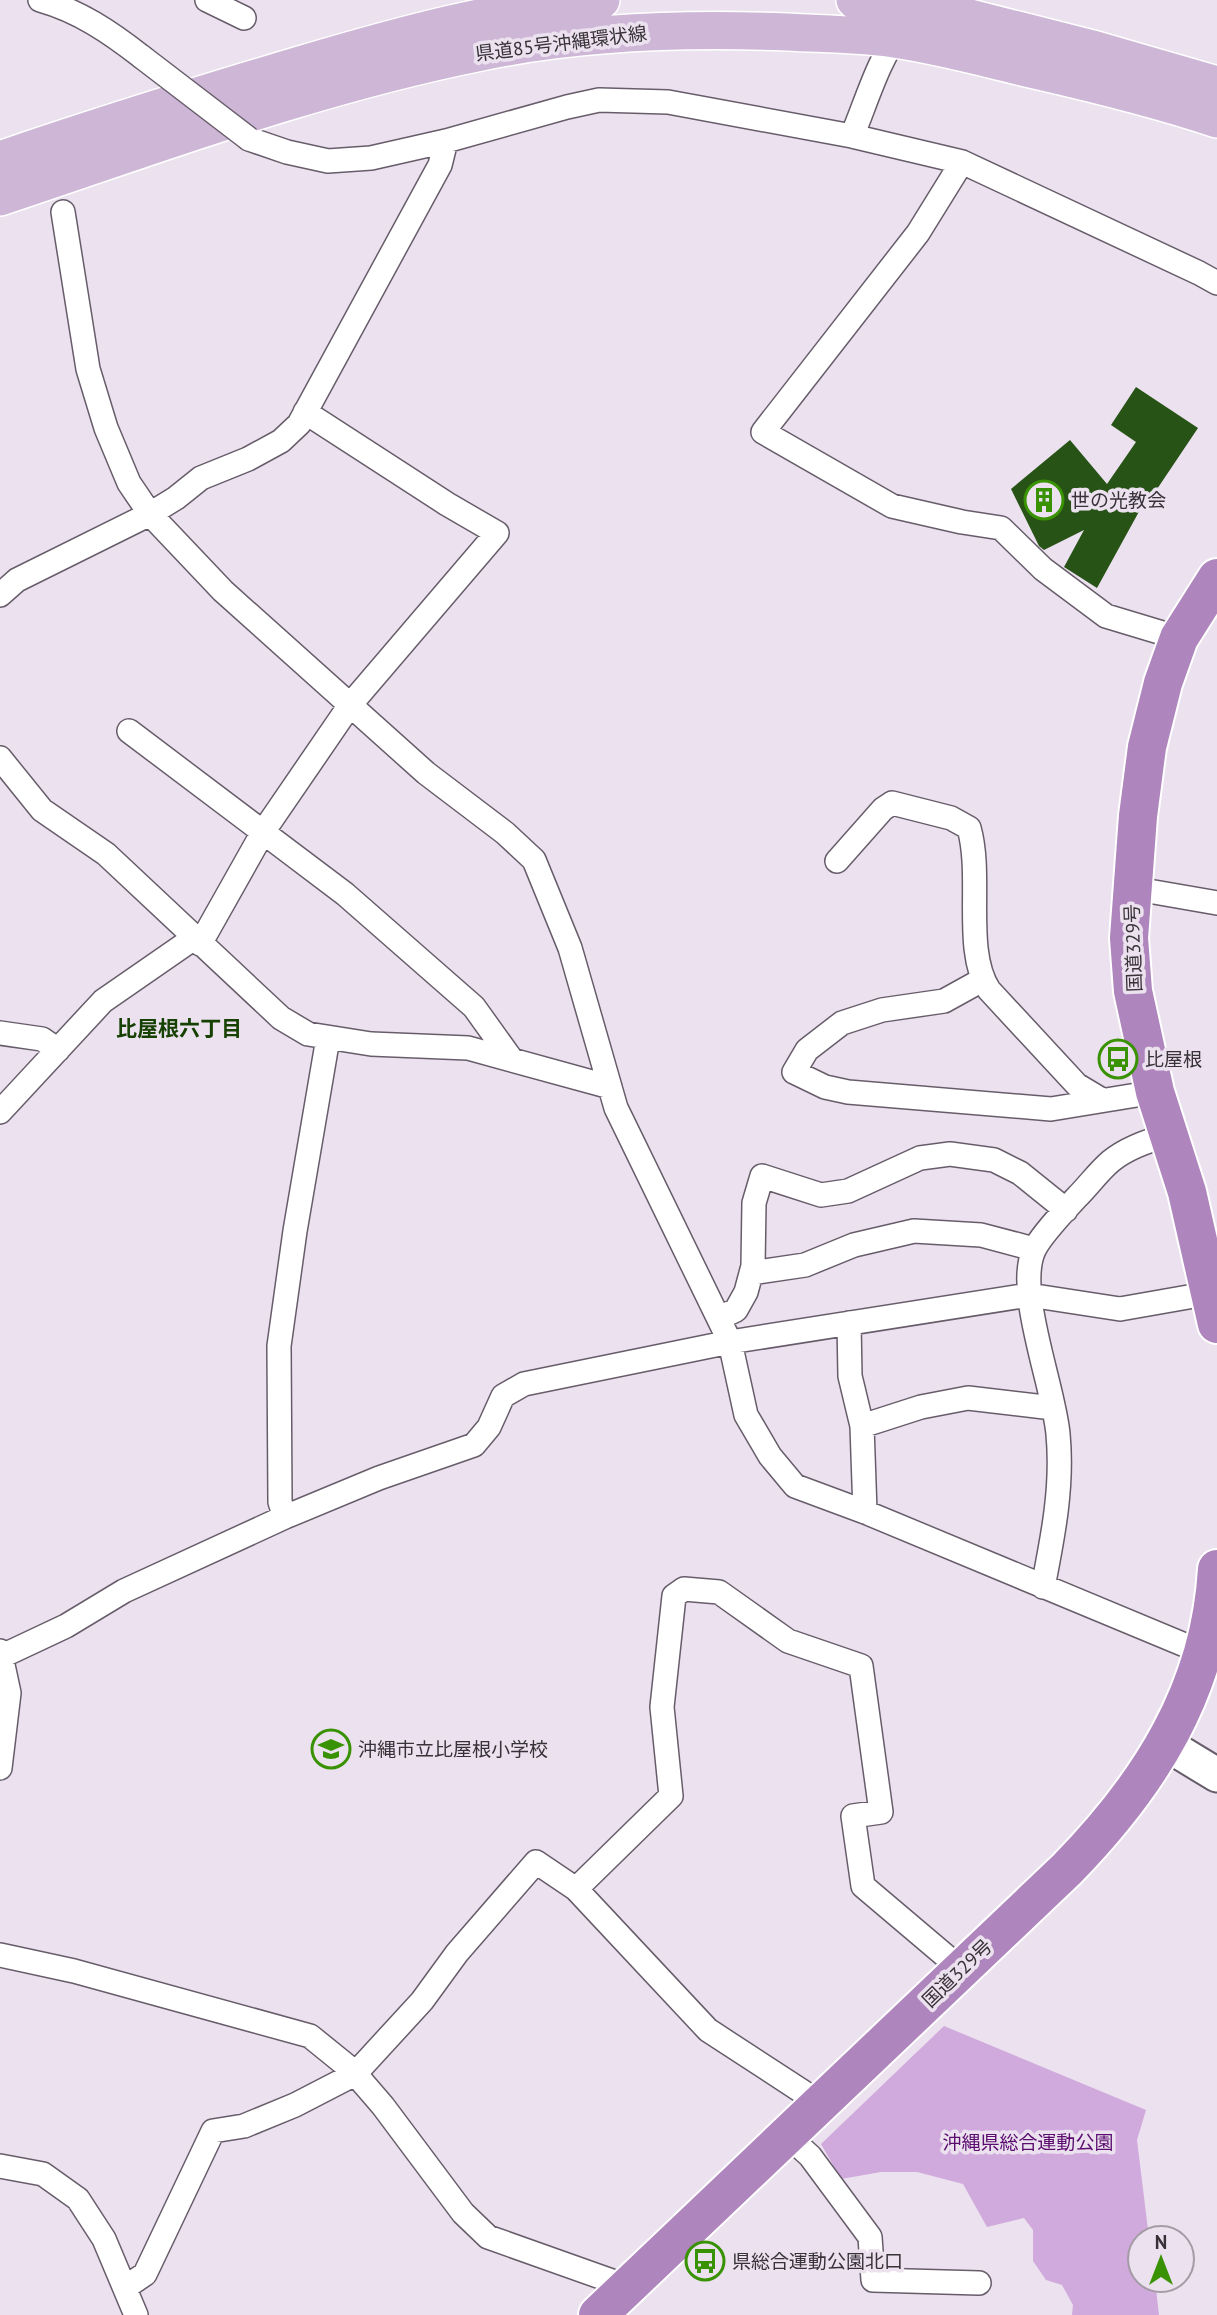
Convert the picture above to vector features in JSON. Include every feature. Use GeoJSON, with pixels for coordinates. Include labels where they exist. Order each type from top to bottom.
{"type":"FeatureCollection","features":[{"type":"Feature","properties":{"kind":"highway","name":"国道329号"},"geometry":{"type":"LineString","coordinates":[[1216,1315],[1187,1192],[1156,1092],[1133,991],[1129,938],[1131,888],[1147,747],[1163,683],[1180,638],[1217,578]]}},
{"type":"Feature","properties":{"kind":"highway","name":"国道329号"},"geometry":{"type":"LineString","coordinates":[[598,2315],[820,2106],[1095,1840],[1120,1810],[1166,1744],[1192,1689],[1214,1610],[1217,1569]]}},
{"type":"Feature","properties":{"kind":"main road","name":"県道85号沖縄環状線"},"geometry":{"type":"LineString","coordinates":[[0,160],[118,120],[382,41],[484,17],[538,7],[601,0]]}},
{"type":"Feature","properties":{"kind":"main road"},"geometry":{"type":"LineString","coordinates":[[855,0],[925,4],[1217,85]]}},
{"type":"Feature","properties":{"kind":"main road","name":"県道85号沖縄環状線"},"geometry":{"type":"LineString","coordinates":[[0,197],[264,108],[362,79],[483,51],[595,35],[656,31],[717,29],[894,39],[1075,79],[1217,119]]}},
{"type":"Feature","properties":{"kind":"street"},"geometry":{"type":"LineString","coordinates":[[40,0],[59,5],[102,26],[249,138],[287,152],[328,161],[371,158],[599,100],[668,102],[852,136],[962,162],[1199,272],[1217,283]]}},
{"type":"Feature","properties":{"kind":"street"},"geometry":{"type":"LineString","coordinates":[[207,0],[244,18]]}},
{"type":"Feature","properties":{"kind":"street"},"geometry":{"type":"LineString","coordinates":[[852,136],[894,39],[925,4]]}},
{"type":"Feature","properties":{"kind":"street"},"geometry":{"type":"LineString","coordinates":[[0,595],[17,580],[150,514],[201,478],[248,459],[281,441],[299,424],[440,165],[446,141]]}},
{"type":"Feature","properties":{"kind":"street"},"geometry":{"type":"LineString","coordinates":[[962,162],[918,233],[763,432],[892,506],[1001,528],[1043,569],[1106,616],[1180,638]]}},
{"type":"Feature","properties":{"kind":"street"},"geometry":{"type":"LineString","coordinates":[[63,212],[88,369],[115,450],[129,482],[150,514],[223,591],[426,773],[505,833],[534,860],[570,948],[616,1108],[730,1342],[746,1415],[770,1456],[795,1486],[1204,1653]]}},
{"type":"Feature","properties":{"kind":"street"},"geometry":{"type":"LineString","coordinates":[[0,1112],[103,1001],[197,941],[263,832],[350,705],[497,533],[447,504],[305,412]]}},
{"type":"Feature","properties":{"kind":"street"},"geometry":{"type":"LineString","coordinates":[[129,731],[345,894],[474,1007],[512,1060]]}},
{"type":"Feature","properties":{"kind":"street"},"geometry":{"type":"LineString","coordinates":[[0,758],[42,810],[106,855],[281,1018],[308,1034],[371,1044],[468,1048],[610,1087]]}},
{"type":"Feature","properties":{"kind":"street"},"geometry":{"type":"LineString","coordinates":[[837,861],[883,809],[892,803],[951,818],[969,828],[973,842],[976,962],[982,979],[989,990],[1077,1084],[1102,1100]]}},
{"type":"Feature","properties":{"kind":"street"},"geometry":{"type":"LineString","coordinates":[[1131,888],[1217,902]]}},
{"type":"Feature","properties":{"kind":"street"},"geometry":{"type":"LineString","coordinates":[[982,979],[944,1001],[883,1010],[842,1023],[807,1050],[794,1072],[825,1087],[848,1093],[1051,1109],[1156,1092]]}},
{"type":"Feature","properties":{"kind":"street"},"geometry":{"type":"LineString","coordinates":[[0,1033],[42,1039],[58,1050]]}},
{"type":"Feature","properties":{"kind":"street"},"geometry":{"type":"LineString","coordinates":[[285,1517],[280,1502],[279,1346],[295,1231],[328,1038]]}},
{"type":"Feature","properties":{"kind":"street"},"geometry":{"type":"LineString","coordinates":[[1043,1587],[1060,1478],[1058,1431],[1029,1295],[1029,1270],[1034,1249],[1112,1160],[1147,1141],[1169,1135]]}},
{"type":"Feature","properties":{"kind":"street"},"geometry":{"type":"LineString","coordinates":[[719,1318],[736,1310],[746,1292],[751,1273],[754,1203],[762,1176],[821,1195],[848,1191],[919,1158],[950,1154],[994,1160],[1020,1173],[1066,1210]]}},
{"type":"Feature","properties":{"kind":"street"},"geometry":{"type":"LineString","coordinates":[[751,1273],[805,1265],[854,1245],[914,1231],[981,1235],[1034,1249]]}},
{"type":"Feature","properties":{"kind":"street"},"geometry":{"type":"LineString","coordinates":[[0,1768],[9,1693],[0,1655],[66,1626],[124,1591],[285,1517],[379,1478],[474,1445],[489,1427],[503,1396],[524,1384],[730,1342],[1029,1295],[1120,1309],[1216,1315]]}},
{"type":"Feature","properties":{"kind":"street"},"geometry":{"type":"LineString","coordinates":[[849,1323],[850,1376],[862,1426],[865,1513]]}},
{"type":"Feature","properties":{"kind":"street"},"geometry":{"type":"LineString","coordinates":[[862,1426],[921,1408],[968,1398],[1053,1408]]}},
{"type":"Feature","properties":{"kind":"street"},"geometry":{"type":"LineString","coordinates":[[576,1889],[671,1796],[662,1707],[674,1596],[684,1589],[719,1592],[788,1641],[861,1666],[881,1812],[853,1816],[863,1886],[961,1969]]}},
{"type":"Feature","properties":{"kind":"street"},"geometry":{"type":"LineString","coordinates":[[1166,1744],[1217,1775]]}},
{"type":"Feature","properties":{"kind":"street"},"geometry":{"type":"LineString","coordinates":[[126,2287],[145,2274],[213,2131],[244,2126],[295,2105],[355,2074],[422,2001],[457,1953],[536,1862],[576,1889],[708,2030],[820,2106]]}},
{"type":"Feature","properties":{"kind":"street"},"geometry":{"type":"LineString","coordinates":[[0,1955],[74,1971],[310,2036],[355,2074],[463,2213],[488,2237],[626,2286]]}},
{"type":"Feature","properties":{"kind":"street"},"geometry":{"type":"LineString","coordinates":[[788,2136],[810,2156],[870,2237],[873,2280],[979,2283]]}},
{"type":"Feature","properties":{"kind":"street"},"geometry":{"type":"LineString","coordinates":[[0,2166],[43,2174],[78,2199],[104,2239],[136,2315]]}},
{"type":"Feature","properties":{"kind":"green space","name":"沖縄県総合運動公園"},"geometry":{"type":"Polygon","coordinates":[[[944,2026],[1146,2110],[1137,2140],[1147,2224],[1126,2224],[1126,2294],[1157,2294],[1159,2315],[1072,2315],[1073,2305],[1062,2285],[1046,2280],[1033,2261],[1033,2230],[1024,2218],[987,2227],[963,2184],[917,2172],[881,2172],[841,2179],[821,2144],[944,2026]]]}},
{"type":"Feature","properties":{"kind":"building"},"geometry":{"type":"Polygon","coordinates":[[[1136,387],[1198,428],[1143,510],[1141,508],[1097,588],[1064,567],[1084,530],[1044,550],[1039,546],[1011,489],[1070,440],[1107,484],[1136,442],[1111,425],[1136,387]]]}},
{"type":"Feature","properties":{"kind":"place","name":"世の光教会"},"geometry":{"type":"Point","coordinates":[1044,500]}},
{"type":"Feature","properties":{"kind":"place","name":"比屋根"},"geometry":{"type":"Point","coordinates":[1118,1059]}},
{"type":"Feature","properties":{"kind":"place","name":"沖縄市立比屋根小学校"},"geometry":{"type":"Point","coordinates":[331,1749]}},
{"type":"Feature","properties":{"kind":"place","name":"県総合運動公園北口"},"geometry":{"type":"Point","coordinates":[705,2261]}},
{"type":"Feature","properties":{"kind":"district","name":"比屋根六丁目"},"geometry":{"type":"Point","coordinates":[179,1029]}}]}
